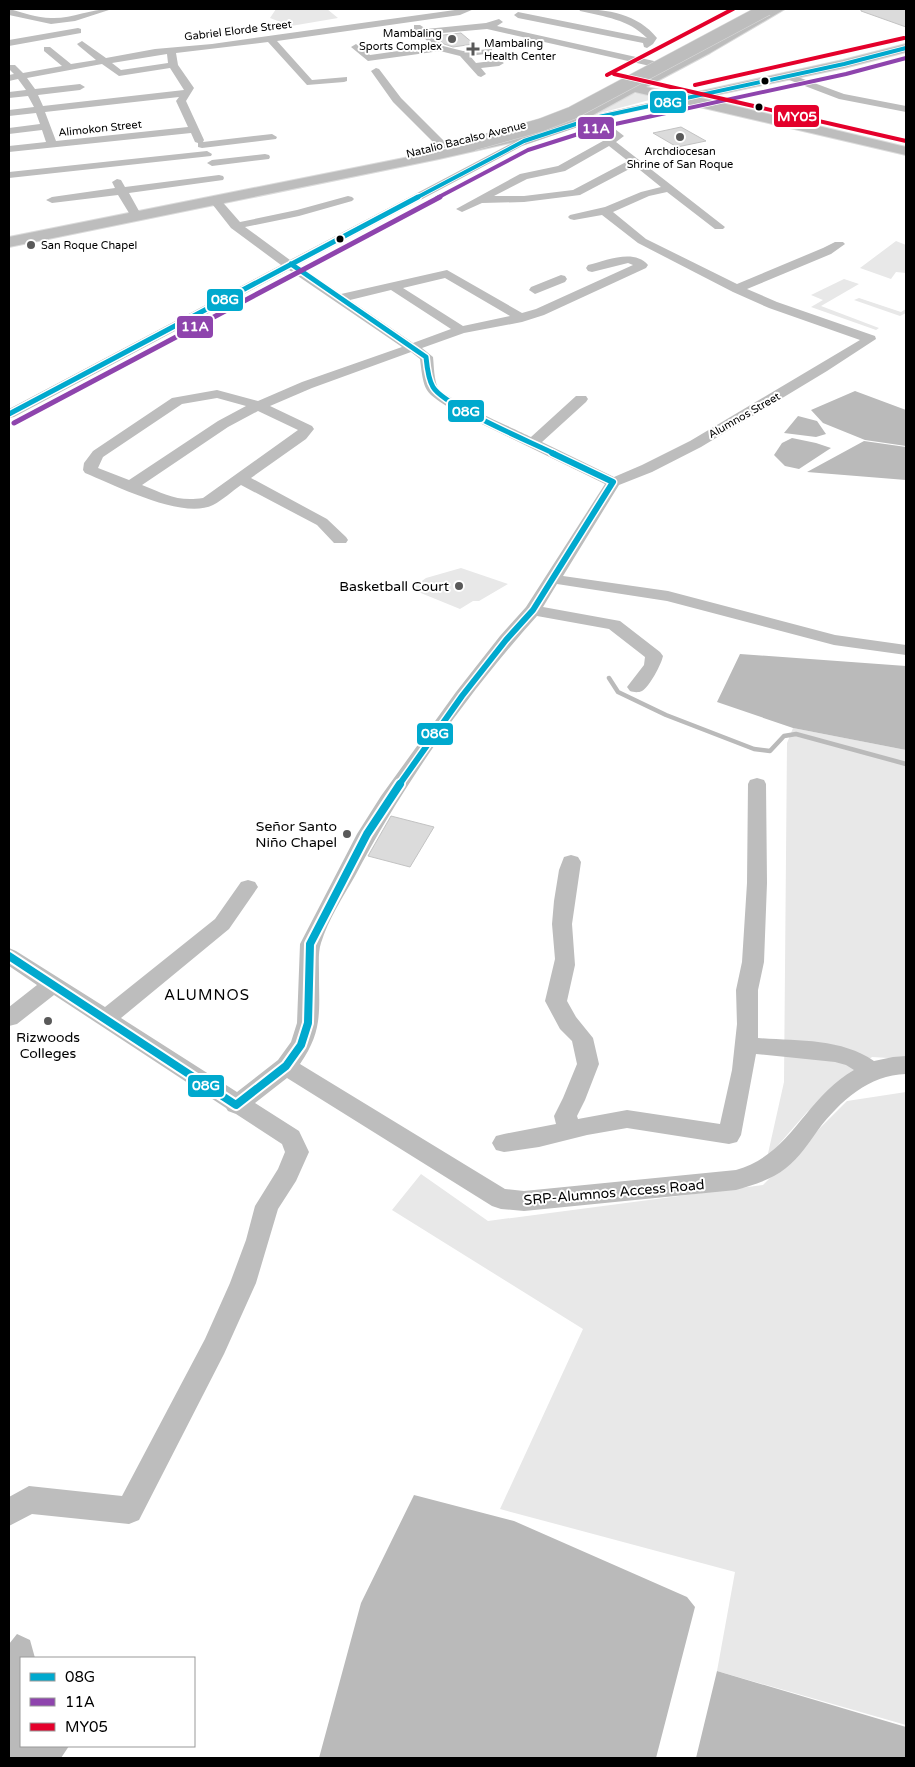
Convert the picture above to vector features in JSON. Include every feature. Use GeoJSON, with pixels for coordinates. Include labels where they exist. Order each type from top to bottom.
{"type":"FeatureCollection","features":[{"type":"Feature","properties":{"kind":"main road","name":"Natalio Bacalso Avenue"},"geometry":{"type":"LineString","coordinates":[[395,160],[534,122],[617,82],[754,9]]}},
{"type":"Feature","properties":{"kind":"main road","name":"Natalio Bacalso Avenue"},"geometry":{"type":"LineString","coordinates":[[395,160],[473,144],[541,126],[572,113],[766,9]]}},
{"type":"Feature","properties":{"kind":"main road","name":"Natalio Bacalso Avenue"},"geometry":{"type":"LineString","coordinates":[[12,238],[219,190],[489,145],[537,133],[574,119],[779,9]]}},
{"type":"Feature","properties":{"kind":"main road"},"geometry":{"type":"LineString","coordinates":[[690,97],[906,48]]}},
{"type":"Feature","properties":{"kind":"main road"},"geometry":{"type":"LineString","coordinates":[[617,82],[906,146]]}},
{"type":"Feature","properties":{"kind":"main road"},"geometry":{"type":"LineString","coordinates":[[598,91],[599,96],[628,103],[631,106],[630,110]]}},
{"type":"Feature","properties":{"kind":"main road"},"geometry":{"type":"LineString","coordinates":[[690,97],[855,141],[906,151]]}},
{"type":"Feature","properties":{"kind":"main road","name":"Natalio Bacalso Avenue"},"geometry":{"type":"LineString","coordinates":[[12,238],[219,190]]}},
{"type":"Feature","properties":{"kind":"street"},"geometry":{"type":"LineString","coordinates":[[9,12],[48,21],[74,18],[108,9]]}},
{"type":"Feature","properties":{"kind":"street","name":"Gabriel Elorde Street"},"geometry":{"type":"LineString","coordinates":[[9,78],[106,61],[145,51],[271,39],[399,17],[460,12],[470,9]]}},
{"type":"Feature","properties":{"kind":"street"},"geometry":{"type":"LineString","coordinates":[[424,32],[486,26],[534,9]]}},
{"type":"Feature","properties":{"kind":"street"},"geometry":{"type":"LineString","coordinates":[[583,9],[632,21],[650,35],[652,38],[650,42],[624,57]]}},
{"type":"Feature","properties":{"kind":"street"},"geometry":{"type":"LineString","coordinates":[[518,15],[650,42]]}},
{"type":"Feature","properties":{"kind":"street"},"geometry":{"type":"LineString","coordinates":[[399,17],[424,32],[440,48]]}},
{"type":"Feature","properties":{"kind":"street"},"geometry":{"type":"LineString","coordinates":[[9,43],[86,29],[74,18]]}},
{"type":"Feature","properties":{"kind":"street"},"geometry":{"type":"LineString","coordinates":[[486,26],[672,68]]}},
{"type":"Feature","properties":{"kind":"street"},"geometry":{"type":"LineString","coordinates":[[271,39],[310,83],[344,79]]}},
{"type":"Feature","properties":{"kind":"street"},"geometry":{"type":"LineString","coordinates":[[82,44],[119,73],[173,65]]}},
{"type":"Feature","properties":{"kind":"street"},"geometry":{"type":"LineString","coordinates":[[356,47],[368,58],[440,48],[463,54],[489,51]]}},
{"type":"Feature","properties":{"kind":"street"},"geometry":{"type":"LineString","coordinates":[[47,49],[68,67]]}},
{"type":"Feature","properties":{"kind":"street"},"geometry":{"type":"LineString","coordinates":[[171,50],[173,65],[189,88],[181,101],[193,130],[207,154],[219,190],[235,226],[244,234],[426,357],[430,385],[435,393],[458,407],[613,482],[533,610],[506,640],[462,696],[388,800],[340,882],[310,944],[308,1023],[301,1045],[286,1066],[236,1105]]}},
{"type":"Feature","properties":{"kind":"street"},"geometry":{"type":"LineString","coordinates":[[463,54],[477,70],[499,63]]}},
{"type":"Feature","properties":{"kind":"street"},"geometry":{"type":"LineString","coordinates":[[9,64],[22,75],[32,92],[52,145]]}},
{"type":"Feature","properties":{"kind":"street"},"geometry":{"type":"LineString","coordinates":[[376,71],[397,100],[443,146]]}},
{"type":"Feature","properties":{"kind":"street"},"geometry":{"type":"LineString","coordinates":[[787,76],[842,97],[906,109]]}},
{"type":"Feature","properties":{"kind":"street"},"geometry":{"type":"LineString","coordinates":[[136,78],[150,97]]}},
{"type":"Feature","properties":{"kind":"street"},"geometry":{"type":"LineString","coordinates":[[9,95],[80,87]]}},
{"type":"Feature","properties":{"kind":"street"},"geometry":{"type":"LineString","coordinates":[[9,112],[185,93]]}},
{"type":"Feature","properties":{"kind":"street"},"geometry":{"type":"LineString","coordinates":[[9,414],[518,144],[594,118],[690,97]]}},
{"type":"Feature","properties":{"kind":"street"},"geometry":{"type":"LineString","coordinates":[[462,210],[524,176],[561,169],[619,136],[594,118]]}},
{"type":"Feature","properties":{"kind":"street"},"geometry":{"type":"LineString","coordinates":[[9,130],[45,126]]}},
{"type":"Feature","properties":{"kind":"street","name":"Alimokon Street"},"geometry":{"type":"LineString","coordinates":[[9,149],[52,145],[104,153],[193,130]]}},
{"type":"Feature","properties":{"kind":"street"},"geometry":{"type":"LineString","coordinates":[[207,154],[272,138]]}},
{"type":"Feature","properties":{"kind":"street"},"geometry":{"type":"LineString","coordinates":[[609,141],[718,228]]}},
{"type":"Feature","properties":{"kind":"street"},"geometry":{"type":"LineString","coordinates":[[104,153],[133,211]]}},
{"type":"Feature","properties":{"kind":"street"},"geometry":{"type":"LineString","coordinates":[[9,174],[104,153],[207,154],[265,157]]}},
{"type":"Feature","properties":{"kind":"street"},"geometry":{"type":"LineString","coordinates":[[617,191],[639,165]]}},
{"type":"Feature","properties":{"kind":"street"},"geometry":{"type":"LineString","coordinates":[[480,200],[576,193],[639,165]]}},
{"type":"Feature","properties":{"kind":"street"},"geometry":{"type":"LineString","coordinates":[[574,216],[605,211],[644,194],[670,188]]}},
{"type":"Feature","properties":{"kind":"street"},"geometry":{"type":"LineString","coordinates":[[52,200],[122,192],[219,190]]}},
{"type":"Feature","properties":{"kind":"street"},"geometry":{"type":"LineString","coordinates":[[235,226],[299,213],[348,199]]}},
{"type":"Feature","properties":{"kind":"street"},"geometry":{"type":"LineString","coordinates":[[605,211],[642,241],[737,289],[828,251],[839,244]]}},
{"type":"Feature","properties":{"kind":"street"},"geometry":{"type":"LineString","coordinates":[[130,486],[222,424],[258,406],[307,385],[412,346],[461,330],[522,318],[642,265],[629,259],[592,268]]}},
{"type":"Feature","properties":{"kind":"street"},"geometry":{"type":"LineString","coordinates":[[341,298],[447,274],[522,318]]}},
{"type":"Feature","properties":{"kind":"street"},"geometry":{"type":"LineString","coordinates":[[558,303],[535,290],[561,279]]}},
{"type":"Feature","properties":{"kind":"street"},"geometry":{"type":"LineString","coordinates":[[392,286],[461,330]]}},
{"type":"Feature","properties":{"kind":"street","name":"Alumnos Street"},"geometry":{"type":"LineString","coordinates":[[613,482],[642,472],[704,438],[870,339],[773,305],[737,289]]}},
{"type":"Feature","properties":{"kind":"street"},"geometry":{"type":"LineString","coordinates":[[218,394],[231,396],[258,406],[307,429],[301,436],[240,478],[207,502],[187,505],[172,502],[90,470],[91,463],[98,454],[177,402],[187,398],[218,394]]}},
{"type":"Feature","properties":{"kind":"street"},"geometry":{"type":"LineString","coordinates":[[533,443],[581,399]]}},
{"type":"Feature","properties":{"kind":"street"},"geometry":{"type":"LineString","coordinates":[[240,478],[322,522],[340,540]]}},
{"type":"Feature","properties":{"kind":"street"},"geometry":{"type":"LineString","coordinates":[[552,579],[668,596],[834,640],[906,650]]}},
{"type":"Feature","properties":{"kind":"street"},"geometry":{"type":"LineString","coordinates":[[533,610],[614,625],[625,632],[654,656],[652,666],[636,688]]}},
{"type":"Feature","properties":{"kind":"street"},"geometry":{"type":"LineString","coordinates":[[504,1143],[539,1138],[627,1119],[729,1135],[743,1070],[748,1024],[747,990],[753,962],[757,883],[757,784]]}},
{"type":"Feature","properties":{"kind":"street"},"geometry":{"type":"LineString","coordinates":[[570,1130],[566,1116],[588,1064],[582,1038],[568,1023],[556,1001],[563,977],[565,959],[562,925],[566,900],[565,891],[571,862]]}},
{"type":"Feature","properties":{"kind":"street"},"geometry":{"type":"LineString","coordinates":[[105,1019],[222,924],[248,886]]}},
{"type":"Feature","properties":{"kind":"street"},"geometry":{"type":"LineString","coordinates":[[9,956],[236,1105],[291,1138],[297,1152],[288,1174],[267,1206],[258,1240],[243,1283],[215,1346],[129,1510],[28,1500],[9,1512]]}},
{"type":"Feature","properties":{"kind":"street"},"geometry":{"type":"LineString","coordinates":[[9,1018],[52,985]]}},
{"type":"Feature","properties":{"kind":"street"},"geometry":{"type":"LineString","coordinates":[[746,1046],[835,1053],[853,1058],[870,1070]]}},
{"type":"Feature","properties":{"kind":"street","name":"SRP-Alumnos Access Road"},"geometry":{"type":"LineString","coordinates":[[286,1066],[501,1199],[524,1201],[736,1180],[757,1174],[777,1162],[792,1148],[818,1113],[870,1070],[884,1066],[906,1065]]}},
{"type":"Feature","properties":{"kind":"shaded area"},"geometry":{"type":"Polygon","coordinates":[[[276,9],[327,9],[338,18],[291,26],[270,18],[276,9]]]}},
{"type":"Feature","properties":{"kind":"shaded area"},"geometry":{"type":"Polygon","coordinates":[[[650,93],[661,97],[581,118],[624,95],[650,93]]]}},
{"type":"Feature","properties":{"kind":"shaded area"},"geometry":{"type":"Polygon","coordinates":[[[896,241],[906,245],[906,273],[896,272],[891,279],[860,268],[896,241]]]}},
{"type":"Feature","properties":{"kind":"shaded area"},"geometry":{"type":"Polygon","coordinates":[[[844,279],[859,284],[821,306],[879,328],[876,330],[811,307],[823,300],[811,295],[844,279]]]}},
{"type":"Feature","properties":{"kind":"shaded area"},"geometry":{"type":"Polygon","coordinates":[[[859,298],[901,312],[906,309],[906,313],[900,316],[854,300],[859,298]]]}},
{"type":"Feature","properties":{"kind":"shaded area"},"geometry":{"type":"Polygon","coordinates":[[[855,391],[906,410],[906,446],[865,440],[823,423],[811,410],[855,391]]]}},
{"type":"Feature","properties":{"kind":"shaded area"},"geometry":{"type":"Polygon","coordinates":[[[798,416],[817,421],[826,434],[816,437],[784,433],[798,416]]]}},
{"type":"Feature","properties":{"kind":"shaded area"},"geometry":{"type":"Polygon","coordinates":[[[792,438],[831,448],[799,469],[785,466],[774,455],[782,443],[792,438]]]}},
{"type":"Feature","properties":{"kind":"shaded area"},"geometry":{"type":"Polygon","coordinates":[[[864,441],[906,447],[906,480],[807,472],[864,441]]]}},
{"type":"Feature","properties":{"kind":"shaded area","name":"Basketball Court"},"geometry":{"type":"Polygon","coordinates":[[[461,568],[508,584],[479,601],[473,601],[460,609],[411,589],[426,578],[461,568]]]}},
{"type":"Feature","properties":{"kind":"shaded area"},"geometry":{"type":"Polygon","coordinates":[[[740,654],[906,666],[906,750],[793,728],[717,702],[740,654]]]}},
{"type":"Feature","properties":{"kind":"shaded area"},"geometry":{"type":"Polygon","coordinates":[[[793,728],[906,750],[906,1059],[872,1057],[807,1112],[767,1158],[784,1082],[787,743],[793,728]]]}},
{"type":"Feature","properties":{"kind":"shaded area"},"geometry":{"type":"Polygon","coordinates":[[[906,1092],[906,1725],[717,1671],[735,1572],[500,1509],[583,1329],[392,1210],[421,1174],[488,1221],[763,1185],[847,1101],[906,1092]]]}},
{"type":"Feature","properties":{"kind":"shaded area"},"geometry":{"type":"Polygon","coordinates":[[[414,1495],[514,1521],[687,1597],[695,1607],[656,1758],[319,1758],[361,1603],[414,1495]]]}},
{"type":"Feature","properties":{"kind":"shaded area"},"geometry":{"type":"Polygon","coordinates":[[[17,1634],[30,1640],[35,1657],[20,1657],[20,1747],[68,1747],[61,1758],[9,1758],[9,1644],[17,1634]]]}},
{"type":"Feature","properties":{"kind":"shaded area"},"geometry":{"type":"Polygon","coordinates":[[[717,1671],[906,1727],[906,1758],[696,1758],[717,1671]]]}},
{"type":"Feature","properties":{"kind":"building"},"geometry":{"type":"Polygon","coordinates":[[[861,9],[906,9],[906,27],[861,11],[861,9]]]}},
{"type":"Feature","properties":{"kind":"building","name":"Mambaling Sports Complex"},"geometry":{"type":"Polygon","coordinates":[[[461,33],[474,44],[453,47],[444,44],[435,36],[461,33]]]}},
{"type":"Feature","properties":{"kind":"building","name":"Archdiocesan Shrine of San Roque"},"geometry":{"type":"Polygon","coordinates":[[[681,127],[706,141],[677,147],[653,133],[681,127]]]}},
{"type":"Feature","properties":{"kind":"building"},"geometry":{"type":"Polygon","coordinates":[[[391,816],[434,827],[410,867],[368,856],[391,816]]]}},
{"type":"Feature","properties":{"kind":"waterway"},"geometry":{"type":"LineString","coordinates":[[609,678],[618,692],[666,715],[754,749],[770,751],[784,736],[796,734],[906,764]]}},
{"type":"Feature","properties":{"kind":"transit line","name":"MY05"},"geometry":{"type":"LineString","coordinates":[[607,75],[733,9]]}},
{"type":"Feature","properties":{"kind":"transit line","name":"MY05"},"geometry":{"type":"LineString","coordinates":[[695,85],[904,38]]}},
{"type":"Feature","properties":{"kind":"transit line","name":"08G"},"geometry":{"type":"LineString","coordinates":[[9,414],[524,141],[594,118],[844,64],[906,48]]}},
{"type":"Feature","properties":{"kind":"transit line","name":"11A"},"geometry":{"type":"LineString","coordinates":[[14,423],[528,150],[597,128],[846,74],[906,58]]}},
{"type":"Feature","properties":{"kind":"transit line","name":"MY05"},"geometry":{"type":"LineString","coordinates":[[614,74],[906,141]]}},
{"type":"Feature","properties":{"kind":"transit line","name":"08G"},"geometry":{"type":"LineString","coordinates":[[9,956],[236,1105],[286,1066],[301,1045],[308,1023],[310,944],[367,834],[388,800],[462,696],[506,640],[533,610],[613,482],[458,407],[441,396],[436,392],[431,383],[426,357],[291,264]]}},
{"type":"Feature","properties":{"kind":"place","name":"Mambaling Sports Complex"},"geometry":{"type":"Point","coordinates":[452,39]}},
{"type":"Feature","properties":{"kind":"place","name":"Mambaling Health Center"},"geometry":{"type":"Point","coordinates":[473,49]}},
{"type":"Feature","properties":{"kind":"place","name":"Archdiocesan Shrine of San Roque"},"geometry":{"type":"Point","coordinates":[680,137]}},
{"type":"Feature","properties":{"kind":"place","name":"San Roque Chapel"},"geometry":{"type":"Point","coordinates":[31,245]}},
{"type":"Feature","properties":{"kind":"place","name":"Basketball Court"},"geometry":{"type":"Point","coordinates":[459,586]}},
{"type":"Feature","properties":{"kind":"place","name":"Señor Santo Niño Chapel"},"geometry":{"type":"Point","coordinates":[347,834]}},
{"type":"Feature","properties":{"kind":"place","name":"Rizwoods Colleges"},"geometry":{"type":"Point","coordinates":[48,1021]}},
{"type":"Feature","properties":{"kind":"district","name":"ALUMNOS"},"geometry":{"type":"Point","coordinates":[207,995]}}]}
